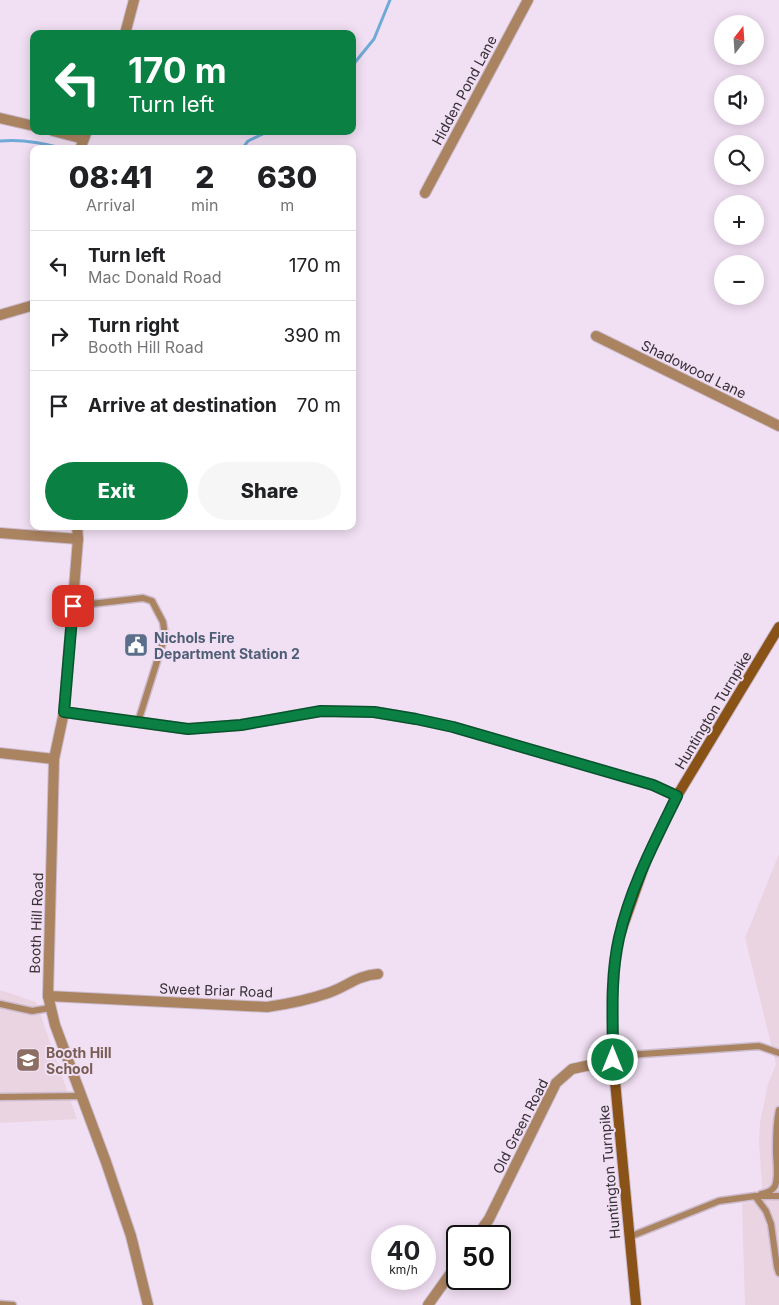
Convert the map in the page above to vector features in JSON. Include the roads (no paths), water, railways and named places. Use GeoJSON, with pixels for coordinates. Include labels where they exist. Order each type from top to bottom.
{"type":"FeatureCollection","features":[{"type":"Feature","properties":{"kind":"main road","name":"Huntington Turnpike"},"geometry":{"type":"LineString","coordinates":[[636,1305],[613,1058],[612,996],[619,937],[647,858],[677,796],[779,627]]}},
{"type":"Feature","properties":{"kind":"street"},"geometry":{"type":"LineString","coordinates":[[126,30],[134,0]]}},
{"type":"Feature","properties":{"kind":"street","name":"Hidden Pond Lane"},"geometry":{"type":"LineString","coordinates":[[425,193],[528,0]]}},
{"type":"Feature","properties":{"kind":"street"},"geometry":{"type":"LineString","coordinates":[[0,118],[30,125]]}},
{"type":"Feature","properties":{"kind":"street"},"geometry":{"type":"LineString","coordinates":[[66,135],[83,140]]}},
{"type":"Feature","properties":{"kind":"street"},"geometry":{"type":"LineString","coordinates":[[0,315],[30,306]]}},
{"type":"Feature","properties":{"kind":"street","name":"Shadowood Lane"},"geometry":{"type":"LineString","coordinates":[[596,336],[779,426]]}},
{"type":"Feature","properties":{"kind":"street","name":"Booth Hill Road"},"geometry":{"type":"LineString","coordinates":[[77,530],[64,712],[54,759],[48,996],[50,1008],[131,1236],[148,1305]]}},
{"type":"Feature","properties":{"kind":"street"},"geometry":{"type":"LineString","coordinates":[[0,533],[78,539]]}},
{"type":"Feature","properties":{"kind":"street"},"geometry":{"type":"LineString","coordinates":[[64,712],[188,729],[209,729],[241,725],[321,711],[380,713],[453,727],[653,785],[677,796]]}},
{"type":"Feature","properties":{"kind":"street"},"geometry":{"type":"LineString","coordinates":[[0,753],[54,759]]}},
{"type":"Feature","properties":{"kind":"street","name":"Sweet Briar Road"},"geometry":{"type":"LineString","coordinates":[[48,996],[267,1007],[321,995],[366,975],[378,974]]}},
{"type":"Feature","properties":{"kind":"street","name":"Old Green Road"},"geometry":{"type":"LineString","coordinates":[[485,1225],[556,1083],[572,1069],[613,1058]]}},
{"type":"Feature","properties":{"kind":"street"},"geometry":{"type":"LineString","coordinates":[[428,1305],[446,1280]]}},
{"type":"Feature","properties":{"kind":"lane"},"geometry":{"type":"LineString","coordinates":[[73,606],[143,598],[152,601],[162,622],[165,636],[138,722]]}},
{"type":"Feature","properties":{"kind":"lane"},"geometry":{"type":"LineString","coordinates":[[0,1004],[32,1011],[50,1008]]}},
{"type":"Feature","properties":{"kind":"lane"},"geometry":{"type":"LineString","coordinates":[[613,1058],[759,1046],[779,1053]]}},
{"type":"Feature","properties":{"kind":"lane"},"geometry":{"type":"LineString","coordinates":[[0,1097],[81,1096]]}},
{"type":"Feature","properties":{"kind":"lane"},"geometry":{"type":"LineString","coordinates":[[756,1196],[769,1192],[775,1187],[778,1176],[776,1153],[779,1110]]}},
{"type":"Feature","properties":{"kind":"lane"},"geometry":{"type":"LineString","coordinates":[[629,1237],[719,1201],[756,1196],[779,1196]]}},
{"type":"Feature","properties":{"kind":"lane"},"geometry":{"type":"LineString","coordinates":[[756,1196],[771,1224],[779,1273]]}},
{"type":"Feature","properties":{"kind":"lane"},"geometry":{"type":"LineString","coordinates":[[0,1304],[12,1305]]}},
{"type":"Feature","properties":{"kind":"waterway"},"geometry":{"type":"LineString","coordinates":[[356,61],[374,39],[390,0]]}},
{"type":"Feature","properties":{"kind":"waterway"},"geometry":{"type":"LineString","coordinates":[[245,145],[248,141],[261,135]]}},
{"type":"Feature","properties":{"kind":"waterway"},"geometry":{"type":"LineString","coordinates":[[0,141],[15,140],[50,145]]}},
{"type":"Feature","properties":{"kind":"place","name":"Nichols Fire Department Station 2"},"geometry":{"type":"Point","coordinates":[136,645]}},
{"type":"Feature","properties":{"kind":"place","name":"Booth Hill School"},"geometry":{"type":"Point","coordinates":[28,1060]}}]}
